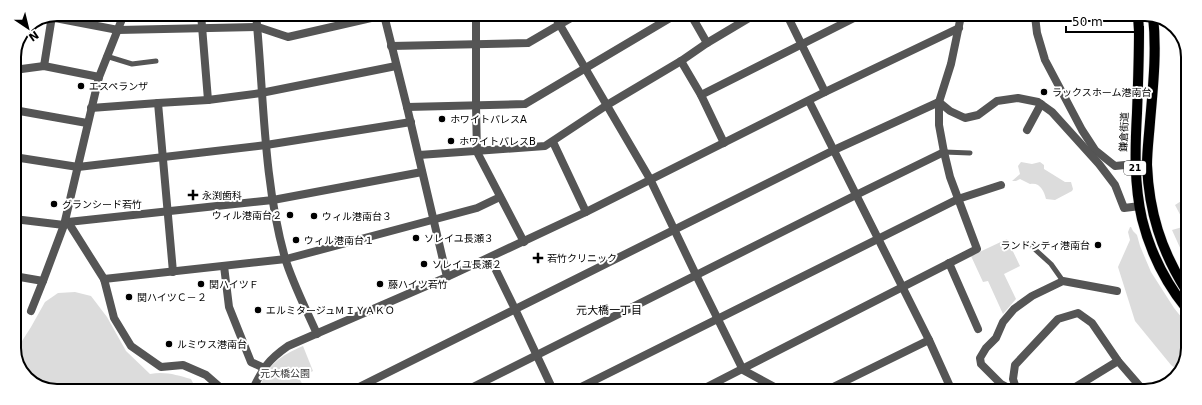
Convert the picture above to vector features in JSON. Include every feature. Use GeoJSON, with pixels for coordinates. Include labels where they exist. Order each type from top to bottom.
{"type":"FeatureCollection","features":[{"type":"Feature","properties":{"kind":"main road","name":"鎌倉街道"},"geometry":{"type":"LineString","coordinates":[[1138,21],[1135,164],[1142,220],[1157,260],[1167,280],[1181,301]]}},
{"type":"Feature","properties":{"kind":"main road","name":"21"},"geometry":{"type":"LineString","coordinates":[[1153,22],[1154,76],[1147,164],[1151,208],[1158,234],[1174,271],[1181,282]]}},
{"type":"Feature","properties":{"kind":"street"},"geometry":{"type":"LineString","coordinates":[[72,21],[118,30],[258,27],[288,37],[358,21]]}},
{"type":"Feature","properties":{"kind":"street"},"geometry":{"type":"LineString","coordinates":[[31,311],[66,223],[87,123],[99,77],[106,56],[121,21]]}},
{"type":"Feature","properties":{"kind":"street"},"geometry":{"type":"LineString","coordinates":[[202,21],[208,100]]}},
{"type":"Feature","properties":{"kind":"street"},"geometry":{"type":"LineString","coordinates":[[257,21],[261,93],[273,200],[286,259],[304,306],[317,334]]}},
{"type":"Feature","properties":{"kind":"street"},"geometry":{"type":"LineString","coordinates":[[385,21],[419,155],[447,277]]}},
{"type":"Feature","properties":{"kind":"street"},"geometry":{"type":"LineString","coordinates":[[476,21],[477,152],[524,242]]}},
{"type":"Feature","properties":{"kind":"street"},"geometry":{"type":"LineString","coordinates":[[558,21],[650,179],[743,370],[769,384]]}},
{"type":"Feature","properties":{"kind":"street"},"geometry":{"type":"LineString","coordinates":[[391,46],[528,43],[565,21]]}},
{"type":"Feature","properties":{"kind":"street"},"geometry":{"type":"LineString","coordinates":[[407,107],[525,104],[665,21]]}},
{"type":"Feature","properties":{"kind":"street"},"geometry":{"type":"LineString","coordinates":[[694,21],[707,43]]}},
{"type":"Feature","properties":{"kind":"street"},"geometry":{"type":"LineString","coordinates":[[419,155],[545,146],[607,105],[744,21]]}},
{"type":"Feature","properties":{"kind":"street"},"geometry":{"type":"LineString","coordinates":[[790,21],[825,92]]}},
{"type":"Feature","properties":{"kind":"street"},"geometry":{"type":"LineString","coordinates":[[701,95],[848,21]]}},
{"type":"Feature","properties":{"kind":"street"},"geometry":{"type":"LineString","coordinates":[[714,384],[977,249],[950,177],[939,125],[939,102],[951,64],[960,21]]}},
{"type":"Feature","properties":{"kind":"street"},"geometry":{"type":"LineString","coordinates":[[1036,21],[1037,33],[1045,60],[1082,130],[1095,150],[1115,166],[1135,164]]}},
{"type":"Feature","properties":{"kind":"street"},"geometry":{"type":"LineString","coordinates":[[44,66],[50,22]]}},
{"type":"Feature","properties":{"kind":"street"},"geometry":{"type":"LineString","coordinates":[[256,384],[264,368],[273,356],[288,346],[524,242],[825,92],[959,28]]}},
{"type":"Feature","properties":{"kind":"street"},"geometry":{"type":"LineString","coordinates":[[681,61],[701,95],[724,143]]}},
{"type":"Feature","properties":{"kind":"street"},"geometry":{"type":"LineString","coordinates":[[21,69],[44,66],[99,77]]}},
{"type":"Feature","properties":{"kind":"street"},"geometry":{"type":"LineString","coordinates":[[91,108],[208,100],[261,93],[396,66]]}},
{"type":"Feature","properties":{"kind":"street"},"geometry":{"type":"LineString","coordinates":[[939,102],[950,111],[965,118],[978,115],[997,101],[1018,98],[1038,102],[1052,112],[1100,166],[1115,185],[1124,208],[1140,206]]}},
{"type":"Feature","properties":{"kind":"street"},"geometry":{"type":"LineString","coordinates":[[809,101],[903,287],[949,384]]}},
{"type":"Feature","properties":{"kind":"street"},"geometry":{"type":"LineString","coordinates":[[364,384],[834,150],[939,102]]}},
{"type":"Feature","properties":{"kind":"street"},"geometry":{"type":"LineString","coordinates":[[158,103],[173,272]]}},
{"type":"Feature","properties":{"kind":"street"},"geometry":{"type":"LineString","coordinates":[[1027,130],[1041,104]]}},
{"type":"Feature","properties":{"kind":"street"},"geometry":{"type":"LineString","coordinates":[[21,111],[87,123]]}},
{"type":"Feature","properties":{"kind":"street"},"geometry":{"type":"LineString","coordinates":[[21,158],[78,167],[266,145],[411,122]]}},
{"type":"Feature","properties":{"kind":"street"},"geometry":{"type":"LineString","coordinates":[[552,142],[586,212]]}},
{"type":"Feature","properties":{"kind":"street"},"geometry":{"type":"LineString","coordinates":[[479,384],[944,152]]}},
{"type":"Feature","properties":{"kind":"street"},"geometry":{"type":"LineString","coordinates":[[1100,166],[1104,158]]}},
{"type":"Feature","properties":{"kind":"street"},"geometry":{"type":"LineString","coordinates":[[21,220],[66,223],[167,210],[273,200],[422,172]]}},
{"type":"Feature","properties":{"kind":"street"},"geometry":{"type":"LineString","coordinates":[[587,384],[958,199],[1001,185]]}},
{"type":"Feature","properties":{"kind":"street"},"geometry":{"type":"LineString","coordinates":[[104,279],[286,259],[477,208],[500,197]]}},
{"type":"Feature","properties":{"kind":"street"},"geometry":{"type":"LineString","coordinates":[[66,223],[104,279],[114,318],[132,346],[161,367],[183,365],[206,375],[216,384]]}},
{"type":"Feature","properties":{"kind":"street"},"geometry":{"type":"LineString","coordinates":[[490,258],[550,384]]}},
{"type":"Feature","properties":{"kind":"street"},"geometry":{"type":"LineString","coordinates":[[949,263],[978,329]]}},
{"type":"Feature","properties":{"kind":"street"},"geometry":{"type":"LineString","coordinates":[[224,266],[229,307],[251,362],[264,368]]}},
{"type":"Feature","properties":{"kind":"street"},"geometry":{"type":"LineString","coordinates":[[21,277],[43,281]]}},
{"type":"Feature","properties":{"kind":"street"},"geometry":{"type":"LineString","coordinates":[[1001,384],[981,364],[980,358],[986,348],[996,338],[1003,322],[1014,309],[1032,296],[1062,281],[1116,291]]}},
{"type":"Feature","properties":{"kind":"street"},"geometry":{"type":"LineString","coordinates":[[1015,384],[1015,365],[1058,318],[1078,313],[1092,323],[1118,361],[1138,384]]}},
{"type":"Feature","properties":{"kind":"street"},"geometry":{"type":"LineString","coordinates":[[840,384],[929,340]]}},
{"type":"Feature","properties":{"kind":"street"},"geometry":{"type":"LineString","coordinates":[[1080,384],[1118,361]]}},
{"type":"Feature","properties":{"kind":"lane"},"geometry":{"type":"LineString","coordinates":[[106,56],[132,64],[156,61]]}},
{"type":"Feature","properties":{"kind":"lane"},"geometry":{"type":"LineString","coordinates":[[944,152],[970,153]]}},
{"type":"Feature","properties":{"kind":"lane"},"geometry":{"type":"LineString","coordinates":[[1029,244],[1051,264],[1062,281]]}},
{"type":"Feature","properties":{"kind":"green space"},"geometry":{"type":"Polygon","coordinates":[[[1021,162],[1032,164],[1040,162],[1044,165],[1044,169],[1065,182],[1071,182],[1073,189],[1072,191],[1055,200],[1046,199],[1043,190],[1036,184],[1030,184],[1020,179],[1012,181],[1020,174],[1018,166],[1021,162]]]}},
{"type":"Feature","properties":{"kind":"green space"},"geometry":{"type":"Polygon","coordinates":[[[1181,201],[1181,216],[1175,205],[1181,201]]]}},
{"type":"Feature","properties":{"kind":"green space"},"geometry":{"type":"Polygon","coordinates":[[[1131,227],[1137,235],[1151,272],[1181,317],[1181,352],[1175,368],[1135,321],[1118,267],[1130,240],[1128,232],[1131,227]]]}},
{"type":"Feature","properties":{"kind":"green space"},"geometry":{"type":"Polygon","coordinates":[[[1181,227],[1181,250],[1172,230],[1181,227]]]}},
{"type":"Feature","properties":{"kind":"green space"},"geometry":{"type":"Polygon","coordinates":[[[1007,239],[1020,266],[1004,274],[1016,299],[1003,314],[988,281],[983,282],[971,256],[1007,239]]]}},
{"type":"Feature","properties":{"kind":"green space"},"geometry":{"type":"Polygon","coordinates":[[[75,292],[91,296],[107,317],[126,351],[150,374],[166,373],[176,375],[191,379],[194,384],[53,384],[37,378],[30,372],[24,362],[21,343],[45,302],[58,293],[75,292]]]}},
{"type":"Feature","properties":{"kind":"green space","name":"元大橋公園"},"geometry":{"type":"Polygon","coordinates":[[[303,346],[313,371],[299,378],[302,384],[261,384],[266,373],[271,367],[281,357],[303,346]]]}},
{"type":"Feature","properties":{"kind":"place","name":"エスペランザ"},"geometry":{"type":"Point","coordinates":[81,86]}},
{"type":"Feature","properties":{"kind":"place","name":"ラックスホーム港南台"},"geometry":{"type":"Point","coordinates":[1044,92]}},
{"type":"Feature","properties":{"kind":"place","name":"ホワイトパレスA"},"geometry":{"type":"Point","coordinates":[442,119]}},
{"type":"Feature","properties":{"kind":"place","name":"ホワイトパレスB"},"geometry":{"type":"Point","coordinates":[451,141]}},
{"type":"Feature","properties":{"kind":"place","name":"永渕歯科"},"geometry":{"type":"Point","coordinates":[193,195]}},
{"type":"Feature","properties":{"kind":"place","name":"グランシード若竹"},"geometry":{"type":"Point","coordinates":[54,204]}},
{"type":"Feature","properties":{"kind":"place","name":"ウィル港南台２"},"geometry":{"type":"Point","coordinates":[290,215]}},
{"type":"Feature","properties":{"kind":"place","name":"ウィル港南台３"},"geometry":{"type":"Point","coordinates":[314,216]}},
{"type":"Feature","properties":{"kind":"place","name":"ソレイユ長瀬３"},"geometry":{"type":"Point","coordinates":[416,238]}},
{"type":"Feature","properties":{"kind":"place","name":"ウィル港南台１"},"geometry":{"type":"Point","coordinates":[296,240]}},
{"type":"Feature","properties":{"kind":"place","name":"ランドシティ港南台"},"geometry":{"type":"Point","coordinates":[1098,245]}},
{"type":"Feature","properties":{"kind":"place","name":"若竹クリニック"},"geometry":{"type":"Point","coordinates":[538,258]}},
{"type":"Feature","properties":{"kind":"place","name":"ソレイユ長瀬２"},"geometry":{"type":"Point","coordinates":[424,264]}},
{"type":"Feature","properties":{"kind":"place","name":"関ハイツＦ"},"geometry":{"type":"Point","coordinates":[201,284]}},
{"type":"Feature","properties":{"kind":"place","name":"藤ハイツ若竹"},"geometry":{"type":"Point","coordinates":[380,284]}},
{"type":"Feature","properties":{"kind":"place","name":"関ハイツＣ－２"},"geometry":{"type":"Point","coordinates":[129,297]}},
{"type":"Feature","properties":{"kind":"place","name":"エルミタージュＭＩＹＡＫＯ"},"geometry":{"type":"Point","coordinates":[258,310]}},
{"type":"Feature","properties":{"kind":"place","name":"ルミウス港南台"},"geometry":{"type":"Point","coordinates":[169,344]}},
{"type":"Feature","properties":{"kind":"district","name":"元大橋一丁目"},"geometry":{"type":"Point","coordinates":[609,310]}}]}
